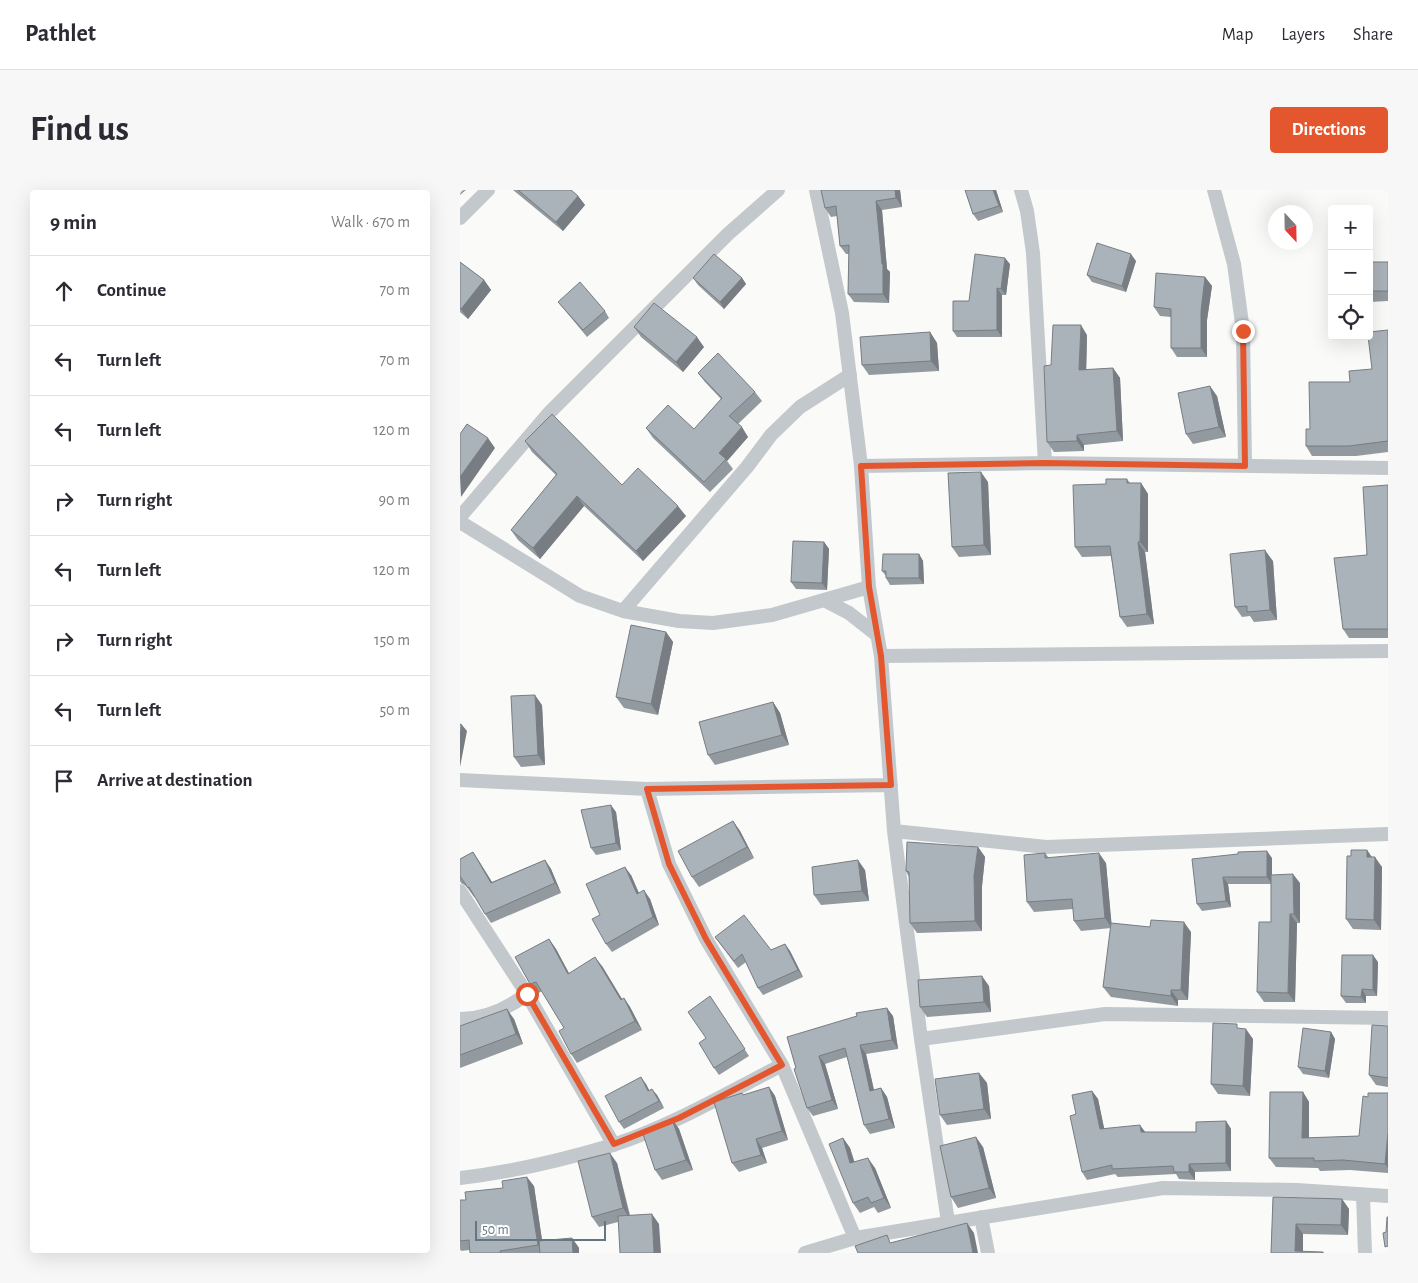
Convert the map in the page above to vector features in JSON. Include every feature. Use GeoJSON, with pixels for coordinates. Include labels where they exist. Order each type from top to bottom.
{"type":"FeatureCollection","features":[{"type":"Feature","properties":{"kind":"street"},"geometry":{"type":"LineString","coordinates":[[460,218],[488,190]]}},
{"type":"Feature","properties":{"kind":"street"},"geometry":{"type":"LineString","coordinates":[[460,517],[549,413],[728,234],[778,190]]}},
{"type":"Feature","properties":{"kind":"street"},"geometry":{"type":"LineString","coordinates":[[816,190],[842,313],[850,375],[861,466],[869,587],[881,656],[894,832],[921,1039],[948,1222]]}},
{"type":"Feature","properties":{"kind":"street"},"geometry":{"type":"LineString","coordinates":[[1021,190],[1027,211],[1033,253],[1045,463]]}},
{"type":"Feature","properties":{"kind":"street"},"geometry":{"type":"LineString","coordinates":[[1214,190],[1234,264],[1243,331],[1245,466]]}},
{"type":"Feature","properties":{"kind":"street"},"geometry":{"type":"LineString","coordinates":[[623,611],[748,467],[771,435],[800,407],[850,375]]}},
{"type":"Feature","properties":{"kind":"street"},"geometry":{"type":"LineString","coordinates":[[861,466],[1045,463],[1388,468]]}},
{"type":"Feature","properties":{"kind":"street"},"geometry":{"type":"LineString","coordinates":[[460,522],[580,596],[623,611],[679,621],[713,623],[772,615],[869,587]]}},
{"type":"Feature","properties":{"kind":"street"},"geometry":{"type":"LineString","coordinates":[[824,600],[849,613],[877,635]]}},
{"type":"Feature","properties":{"kind":"street"},"geometry":{"type":"LineString","coordinates":[[881,656],[1388,651]]}},
{"type":"Feature","properties":{"kind":"street"},"geometry":{"type":"LineString","coordinates":[[460,780],[647,789],[891,785]]}},
{"type":"Feature","properties":{"kind":"street"},"geometry":{"type":"LineString","coordinates":[[647,789],[669,864],[706,939],[782,1065],[855,1238]]}},
{"type":"Feature","properties":{"kind":"street"},"geometry":{"type":"LineString","coordinates":[[894,832],[1046,847],[1388,834]]}},
{"type":"Feature","properties":{"kind":"street"},"geometry":{"type":"LineString","coordinates":[[460,891],[527,994],[614,1144]]}},
{"type":"Feature","properties":{"kind":"street"},"geometry":{"type":"LineString","coordinates":[[460,1019],[493,1013],[511,1005],[527,994]]}},
{"type":"Feature","properties":{"kind":"street"},"geometry":{"type":"LineString","coordinates":[[921,1039],[1105,1014],[1388,1018]]}},
{"type":"Feature","properties":{"kind":"street"},"geometry":{"type":"LineString","coordinates":[[460,1178],[509,1172],[614,1144],[679,1118],[782,1065]]}},
{"type":"Feature","properties":{"kind":"street"},"geometry":{"type":"LineString","coordinates":[[805,1253],[855,1238],[1163,1188],[1297,1190],[1388,1196]]}},
{"type":"Feature","properties":{"kind":"street"},"geometry":{"type":"LineString","coordinates":[[1363,1195],[1365,1253]]}},
{"type":"Feature","properties":{"kind":"street"},"geometry":{"type":"LineString","coordinates":[[981,1217],[988,1253]]}},
{"type":"Feature","properties":{"kind":"building"},"geometry":{"type":"Polygon","coordinates":[[[518,190],[571,190],[578,196],[556,222],[518,190]]]}},
{"type":"Feature","properties":{"kind":"building"},"geometry":{"type":"Polygon","coordinates":[[[821,190],[895,190],[896,198],[876,201],[883,264],[883,294],[848,294],[849,245],[840,246],[836,206],[825,208],[821,190]]]}},
{"type":"Feature","properties":{"kind":"building"},"geometry":{"type":"Polygon","coordinates":[[[965,190],[993,190],[999,206],[973,214],[965,190]]]}},
{"type":"Feature","properties":{"kind":"building"},"geometry":{"type":"Polygon","coordinates":[[[1097,243],[1131,254],[1122,286],[1087,275],[1097,243]]]}},
{"type":"Feature","properties":{"kind":"building"},"geometry":{"type":"Polygon","coordinates":[[[714,254],[742,278],[720,302],[693,278],[714,254]]]}},
{"type":"Feature","properties":{"kind":"building"},"geometry":{"type":"Polygon","coordinates":[[[975,254],[1005,258],[1001,289],[997,288],[997,330],[953,331],[953,301],[969,301],[975,254]]]}},
{"type":"Feature","properties":{"kind":"building"},"geometry":{"type":"Polygon","coordinates":[[[460,262],[484,280],[461,309],[460,308],[460,262]]]}},
{"type":"Feature","properties":{"kind":"building"},"geometry":{"type":"Polygon","coordinates":[[[1373,262],[1388,262],[1388,291],[1373,291],[1373,262]]]}},
{"type":"Feature","properties":{"kind":"building"},"geometry":{"type":"Polygon","coordinates":[[[1156,273],[1205,277],[1201,311],[1201,348],[1171,348],[1171,309],[1154,307],[1156,273]]]}},
{"type":"Feature","properties":{"kind":"building"},"geometry":{"type":"Polygon","coordinates":[[[580,282],[605,311],[583,330],[558,302],[580,282]]]}},
{"type":"Feature","properties":{"kind":"building"},"geometry":{"type":"Polygon","coordinates":[[[654,303],[697,337],[676,362],[634,327],[654,303]]]}},
{"type":"Feature","properties":{"kind":"building"},"geometry":{"type":"Polygon","coordinates":[[[1053,325],[1081,325],[1079,370],[1113,368],[1117,431],[1077,435],[1077,441],[1047,442],[1044,366],[1051,365],[1053,325]]]}},
{"type":"Feature","properties":{"kind":"building"},"geometry":{"type":"Polygon","coordinates":[[[1388,330],[1388,441],[1349,446],[1306,446],[1306,429],[1310,429],[1309,382],[1350,382],[1349,371],[1372,369],[1368,340],[1373,340],[1373,332],[1388,330]]]}},
{"type":"Feature","properties":{"kind":"building"},"geometry":{"type":"Polygon","coordinates":[[[930,332],[931,361],[862,365],[860,337],[930,332]]]}},
{"type":"Feature","properties":{"kind":"building"},"geometry":{"type":"Polygon","coordinates":[[[718,353],[755,392],[729,416],[742,427],[719,453],[726,459],[704,482],[646,428],[668,405],[694,429],[722,398],[698,373],[718,353]]]}},
{"type":"Feature","properties":{"kind":"building"},"geometry":{"type":"Polygon","coordinates":[[[1210,386],[1219,427],[1186,434],[1178,393],[1210,386]]]}},
{"type":"Feature","properties":{"kind":"building"},"geometry":{"type":"Polygon","coordinates":[[[552,414],[622,485],[638,468],[678,506],[636,551],[577,496],[533,548],[511,530],[557,474],[525,441],[552,414]]]}},
{"type":"Feature","properties":{"kind":"building"},"geometry":{"type":"Polygon","coordinates":[[[467,424],[488,438],[460,477],[460,434],[467,424]]]}},
{"type":"Feature","properties":{"kind":"building"},"geometry":{"type":"Polygon","coordinates":[[[981,472],[984,545],[952,547],[948,473],[981,472]]]}},
{"type":"Feature","properties":{"kind":"building"},"geometry":{"type":"Polygon","coordinates":[[[1106,479],[1127,479],[1127,483],[1141,483],[1140,542],[1138,542],[1147,614],[1120,617],[1110,546],[1075,547],[1073,485],[1106,484],[1106,479]]]}},
{"type":"Feature","properties":{"kind":"building"},"geometry":{"type":"Polygon","coordinates":[[[1388,485],[1388,629],[1343,629],[1334,558],[1367,555],[1363,487],[1388,485]]]}},
{"type":"Feature","properties":{"kind":"building"},"geometry":{"type":"Polygon","coordinates":[[[793,541],[824,542],[822,583],[791,582],[793,541]]]}},
{"type":"Feature","properties":{"kind":"building"},"geometry":{"type":"Polygon","coordinates":[[[1265,550],[1270,610],[1247,612],[1247,606],[1235,607],[1230,554],[1265,550]]]}},
{"type":"Feature","properties":{"kind":"building"},"geometry":{"type":"Polygon","coordinates":[[[883,554],[919,554],[919,578],[886,578],[886,571],[882,571],[883,554]]]}},
{"type":"Feature","properties":{"kind":"building"},"geometry":{"type":"Polygon","coordinates":[[[631,625],[666,632],[651,704],[616,697],[631,625]]]}},
{"type":"Feature","properties":{"kind":"building"},"geometry":{"type":"Polygon","coordinates":[[[535,695],[538,755],[514,757],[511,696],[535,695]]]}},
{"type":"Feature","properties":{"kind":"building"},"geometry":{"type":"Polygon","coordinates":[[[773,702],[782,735],[708,755],[699,722],[773,702]]]}},
{"type":"Feature","properties":{"kind":"building"},"geometry":{"type":"Polygon","coordinates":[[[611,805],[616,843],[591,848],[581,810],[611,805]]]}},
{"type":"Feature","properties":{"kind":"building"},"geometry":{"type":"Polygon","coordinates":[[[733,821],[747,847],[692,877],[678,851],[733,821]]]}},
{"type":"Feature","properties":{"kind":"building"},"geometry":{"type":"Polygon","coordinates":[[[907,842],[978,847],[974,876],[975,921],[910,923],[909,872],[906,871],[907,842]]]}},
{"type":"Feature","properties":{"kind":"building"},"geometry":{"type":"Polygon","coordinates":[[[1351,850],[1367,850],[1367,857],[1375,857],[1374,920],[1346,919],[1347,856],[1351,856],[1351,850]]]}},
{"type":"Feature","properties":{"kind":"building"},"geometry":{"type":"Polygon","coordinates":[[[1267,851],[1267,877],[1223,877],[1226,901],[1197,904],[1192,859],[1238,854],[1238,852],[1267,851]]]}},
{"type":"Feature","properties":{"kind":"building"},"geometry":{"type":"Polygon","coordinates":[[[473,852],[491,883],[545,860],[555,883],[485,914],[460,876],[460,859],[473,852]]]}},
{"type":"Feature","properties":{"kind":"building"},"geometry":{"type":"Polygon","coordinates":[[[1045,853],[1045,858],[1099,853],[1105,918],[1074,921],[1072,899],[1027,902],[1024,855],[1045,853]]]}},
{"type":"Feature","properties":{"kind":"building"},"geometry":{"type":"Polygon","coordinates":[[[858,860],[862,891],[814,895],[812,867],[858,860]]]}},
{"type":"Feature","properties":{"kind":"building"},"geometry":{"type":"Polygon","coordinates":[[[625,867],[637,894],[644,890],[653,917],[606,944],[592,919],[600,915],[586,884],[625,867]]]}},
{"type":"Feature","properties":{"kind":"building"},"geometry":{"type":"Polygon","coordinates":[[[1293,874],[1294,914],[1290,914],[1288,993],[1257,992],[1259,922],[1271,922],[1271,875],[1293,874]]]}},
{"type":"Feature","properties":{"kind":"building"},"geometry":{"type":"Polygon","coordinates":[[[744,915],[771,950],[785,944],[798,970],[758,988],[742,954],[734,961],[715,937],[744,915]]]}},
{"type":"Feature","properties":{"kind":"building"},"geometry":{"type":"Polygon","coordinates":[[[1151,920],[1184,922],[1181,990],[1171,990],[1171,996],[1103,987],[1111,923],[1150,927],[1151,920]]]}},
{"type":"Feature","properties":{"kind":"building"},"geometry":{"type":"Polygon","coordinates":[[[549,939],[568,974],[595,957],[621,1000],[624,998],[635,1021],[571,1054],[559,1031],[564,1028],[536,982],[530,984],[515,957],[549,939]]]}},
{"type":"Feature","properties":{"kind":"building"},"geometry":{"type":"Polygon","coordinates":[[[1342,955],[1373,955],[1373,990],[1362,989],[1361,997],[1341,996],[1342,955]]]}},
{"type":"Feature","properties":{"kind":"building"},"geometry":{"type":"Polygon","coordinates":[[[982,976],[984,1002],[920,1007],[918,980],[982,976]]]}},
{"type":"Feature","properties":{"kind":"building"},"geometry":{"type":"Polygon","coordinates":[[[710,996],[745,1049],[714,1068],[699,1043],[706,1038],[688,1012],[710,996]]]}},
{"type":"Feature","properties":{"kind":"building"},"geometry":{"type":"Polygon","coordinates":[[[887,1008],[892,1040],[860,1045],[870,1091],[881,1088],[889,1119],[864,1125],[845,1048],[819,1056],[832,1100],[807,1108],[794,1069],[796,1068],[787,1037],[857,1016],[856,1013],[887,1008]]]}},
{"type":"Feature","properties":{"kind":"building"},"geometry":{"type":"Polygon","coordinates":[[[507,1009],[516,1034],[460,1055],[460,1026],[507,1009]]]}},
{"type":"Feature","properties":{"kind":"building"},"geometry":{"type":"Polygon","coordinates":[[[1213,1023],[1237,1024],[1237,1028],[1246,1029],[1243,1086],[1211,1084],[1213,1023]]]}},
{"type":"Feature","properties":{"kind":"building"},"geometry":{"type":"Polygon","coordinates":[[[1372,1025],[1388,1026],[1388,1078],[1369,1075],[1372,1025]]]}},
{"type":"Feature","properties":{"kind":"building"},"geometry":{"type":"Polygon","coordinates":[[[1303,1028],[1331,1032],[1325,1071],[1298,1067],[1303,1028]]]}},
{"type":"Feature","properties":{"kind":"building"},"geometry":{"type":"Polygon","coordinates":[[[979,1073],[984,1109],[940,1115],[935,1079],[979,1073]]]}},
{"type":"Feature","properties":{"kind":"building"},"geometry":{"type":"Polygon","coordinates":[[[641,1077],[648,1091],[652,1089],[659,1101],[619,1122],[605,1096],[641,1077]]]}},
{"type":"Feature","properties":{"kind":"building"},"geometry":{"type":"Polygon","coordinates":[[[769,1087],[782,1131],[756,1139],[761,1155],[732,1163],[714,1102],[769,1087]]]}},
{"type":"Feature","properties":{"kind":"building"},"geometry":{"type":"Polygon","coordinates":[[[1092,1091],[1100,1129],[1140,1125],[1141,1132],[1196,1132],[1196,1122],[1226,1121],[1226,1163],[1189,1164],[1189,1172],[1174,1172],[1173,1166],[1112,1169],[1112,1165],[1082,1172],[1070,1116],[1076,1114],[1072,1095],[1092,1091]]]}},
{"type":"Feature","properties":{"kind":"building"},"geometry":{"type":"Polygon","coordinates":[[[1270,1092],[1303,1092],[1302,1138],[1359,1136],[1363,1096],[1368,1097],[1368,1093],[1388,1093],[1388,1132],[1385,1164],[1343,1160],[1314,1161],[1314,1158],[1269,1158],[1270,1092]]]}},
{"type":"Feature","properties":{"kind":"building"},"geometry":{"type":"Polygon","coordinates":[[[672,1119],[686,1160],[655,1170],[642,1131],[672,1119]]]}},
{"type":"Feature","properties":{"kind":"building"},"geometry":{"type":"Polygon","coordinates":[[[976,1137],[989,1188],[951,1197],[940,1146],[976,1137]]]}},
{"type":"Feature","properties":{"kind":"building"},"geometry":{"type":"Polygon","coordinates":[[[843,1138],[850,1163],[868,1158],[884,1198],[871,1203],[868,1197],[853,1203],[829,1144],[843,1138]]]}},
{"type":"Feature","properties":{"kind":"building"},"geometry":{"type":"Polygon","coordinates":[[[610,1153],[623,1208],[592,1217],[578,1161],[610,1153]]]}},
{"type":"Feature","properties":{"kind":"building"},"geometry":{"type":"Polygon","coordinates":[[[527,1177],[538,1245],[500,1251],[501,1253],[470,1253],[469,1240],[460,1241],[460,1200],[466,1200],[465,1192],[503,1188],[502,1181],[527,1177]]]}},
{"type":"Feature","properties":{"kind":"building"},"geometry":{"type":"Polygon","coordinates":[[[1273,1197],[1342,1199],[1341,1225],[1296,1224],[1295,1251],[1323,1253],[1271,1253],[1273,1197]]]}},
{"type":"Feature","properties":{"kind":"building"},"geometry":{"type":"Polygon","coordinates":[[[652,1214],[654,1253],[620,1253],[618,1216],[652,1214]]]}},
{"type":"Feature","properties":{"kind":"building"},"geometry":{"type":"Polygon","coordinates":[[[1387,1217],[1388,1246],[1385,1247],[1383,1233],[1386,1232],[1387,1217]]]}},
{"type":"Feature","properties":{"kind":"building"},"geometry":{"type":"Polygon","coordinates":[[[967,1223],[973,1253],[858,1253],[855,1246],[887,1235],[890,1243],[967,1223]]]}},
{"type":"Feature","properties":{"kind":"building"},"geometry":{"type":"Polygon","coordinates":[[[572,1238],[573,1253],[540,1253],[539,1241],[572,1238]]]}},
{"type":"Feature","properties":{"kind":"route"},"geometry":{"type":"LineString","coordinates":[[527,994],[614,1144],[679,1118],[782,1065],[706,939],[669,864],[647,789],[891,785],[881,656],[869,587],[861,466],[1045,463],[1245,466],[1243,331]]}}]}
